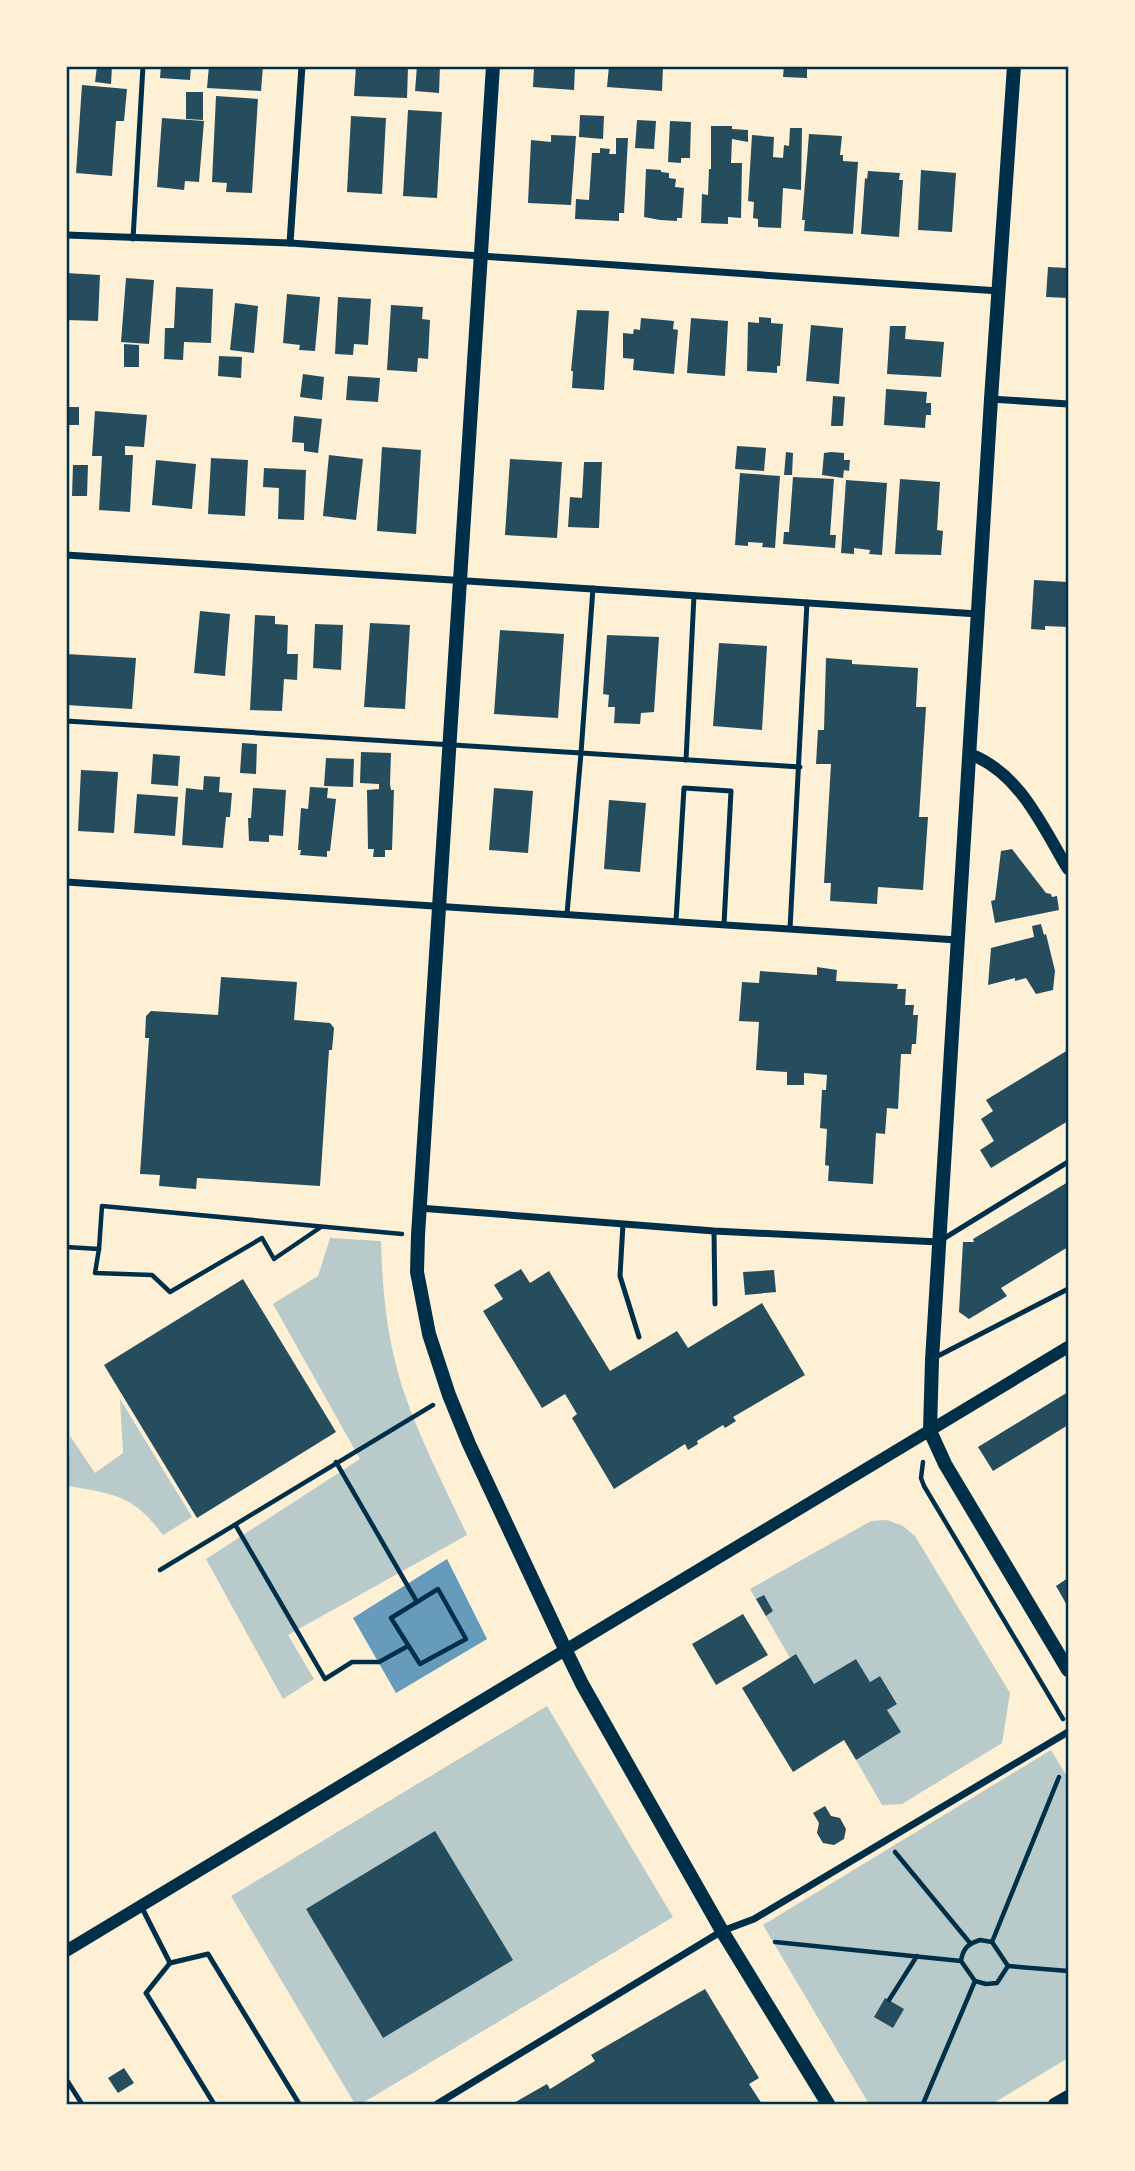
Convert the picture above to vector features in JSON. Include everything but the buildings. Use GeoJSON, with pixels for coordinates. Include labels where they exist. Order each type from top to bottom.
{"type":"FeatureCollection","features":[{"type":"Feature","properties":{"kind":"main road"},"geometry":{"type":"LineString","coordinates":[[493,66],[419,1208],[418,1272],[429,1334],[449,1395],[566,1651],[588,1695],[722,1931],[828,2105]]}},
{"type":"Feature","properties":{"kind":"main road"},"geometry":{"type":"LineString","coordinates":[[1014,66],[990,399],[932,1360],[930,1431],[945,1464],[1069,1670]]}},
{"type":"Feature","properties":{"kind":"street"},"geometry":{"type":"LineString","coordinates":[[290,243],[302,66]]}},
{"type":"Feature","properties":{"kind":"street"},"geometry":{"type":"LineString","coordinates":[[66,235],[290,243],[999,291]]}},
{"type":"Feature","properties":{"kind":"street"},"geometry":{"type":"LineString","coordinates":[[990,399],[1069,404]]}},
{"type":"Feature","properties":{"kind":"street"},"geometry":{"type":"LineString","coordinates":[[66,555],[979,614]]}},
{"type":"Feature","properties":{"kind":"street"},"geometry":{"type":"LineString","coordinates":[[970,754],[988,761],[1013,782],[1066,861]]}},
{"type":"Feature","properties":{"kind":"street"},"geometry":{"type":"LineString","coordinates":[[66,882],[958,940]]}},
{"type":"Feature","properties":{"kind":"street"},"geometry":{"type":"LineString","coordinates":[[419,1208],[714,1231],[939,1242]]}},
{"type":"Feature","properties":{"kind":"street"},"geometry":{"type":"LineString","coordinates":[[66,1951],[1069,1347]]}},
{"type":"Feature","properties":{"kind":"street"},"geometry":{"type":"LineString","coordinates":[[437,2105],[722,1931],[754,1919],[1069,1732]]}},
{"type":"Feature","properties":{"kind":"lane"},"geometry":{"type":"LineString","coordinates":[[133,239],[143,66]]}},
{"type":"Feature","properties":{"kind":"lane"},"geometry":{"type":"LineString","coordinates":[[568,914],[593,589]]}},
{"type":"Feature","properties":{"kind":"lane"},"geometry":{"type":"LineString","coordinates":[[687,760],[694,595]]}},
{"type":"Feature","properties":{"kind":"lane"},"geometry":{"type":"LineString","coordinates":[[790,929],[807,602]]}},
{"type":"Feature","properties":{"kind":"lane"},"geometry":{"type":"LineString","coordinates":[[66,721],[800,767]]}},
{"type":"Feature","properties":{"kind":"lane"},"geometry":{"type":"LineString","coordinates":[[677,921],[684,788],[731,790],[724,924]]}},
{"type":"Feature","properties":{"kind":"lane"},"geometry":{"type":"LineString","coordinates":[[939,1242],[1069,1162]]}},
{"type":"Feature","properties":{"kind":"lane"},"geometry":{"type":"LineString","coordinates":[[622,1224],[621,1276],[639,1338]]}},
{"type":"Feature","properties":{"kind":"lane"},"geometry":{"type":"LineString","coordinates":[[714,1231],[715,1304]]}},
{"type":"Feature","properties":{"kind":"lane"},"geometry":{"type":"LineString","coordinates":[[932,1360],[1069,1289]]}},
{"type":"Feature","properties":{"kind":"lane"},"geometry":{"type":"LineString","coordinates":[[141,1906],[170,1963]]}},
{"type":"Feature","properties":{"kind":"lane"},"geometry":{"type":"LineString","coordinates":[[214,2105],[146,1993],[170,1963],[208,1954],[298,2102],[296,2105]]}},
{"type":"Feature","properties":{"kind":"lane"},"geometry":{"type":"LineString","coordinates":[[66,2079],[82,2105]]}},
{"type":"Feature","properties":{"kind":"path"},"geometry":{"type":"LineString","coordinates":[[322,1226],[274,1259],[262,1238],[170,1292],[152,1275],[95,1273],[102,1206],[322,1226],[418,1236]]}},
{"type":"Feature","properties":{"kind":"path"},"geometry":{"type":"LineString","coordinates":[[66,1247],[99,1249]]}},
{"type":"Feature","properties":{"kind":"path"},"geometry":{"type":"LineString","coordinates":[[160,1570],[449,1395]]}},
{"type":"Feature","properties":{"kind":"path"},"geometry":{"type":"LineString","coordinates":[[930,1431],[923,1456],[921,1478],[924,1486],[1057,1708]]}},
{"type":"Feature","properties":{"kind":"path"},"geometry":{"type":"LineString","coordinates":[[336,1462],[417,1602]]}},
{"type":"Feature","properties":{"kind":"path"},"geometry":{"type":"LineString","coordinates":[[236,1526],[325,1678],[352,1662],[379,1662],[408,1646]]}},
{"type":"Feature","properties":{"kind":"path"},"geometry":{"type":"LineString","coordinates":[[438,1589],[467,1639],[420,1664],[391,1618],[417,1602],[438,1589]]}},
{"type":"Feature","properties":{"kind":"path"},"geometry":{"type":"LineString","coordinates":[[992,1942],[1059,1777]]}},
{"type":"Feature","properties":{"kind":"path"},"geometry":{"type":"LineString","coordinates":[[894,1851],[970,1943]]}},
{"type":"Feature","properties":{"kind":"path"},"geometry":{"type":"LineString","coordinates":[[980,1940],[992,1942],[1008,1966],[997,1983],[975,1981],[961,1961],[963,1951],[970,1943],[980,1940]]}},
{"type":"Feature","properties":{"kind":"path"},"geometry":{"type":"LineString","coordinates":[[775,1942],[961,1961]]}},
{"type":"Feature","properties":{"kind":"path"},"geometry":{"type":"LineString","coordinates":[[889,2000],[917,1956]]}},
{"type":"Feature","properties":{"kind":"path"},"geometry":{"type":"LineString","coordinates":[[1008,1966],[1069,1971]]}},
{"type":"Feature","properties":{"kind":"path"},"geometry":{"type":"LineString","coordinates":[[923,2105],[975,1981]]}},
{"type":"Feature","properties":{"kind":"shaded area"},"geometry":{"type":"Polygon","coordinates":[[[330,1238],[381,1241],[386,1313],[400,1379],[426,1448],[467,1535],[288,1635],[314,1679],[283,1699],[206,1559],[360,1459],[273,1304],[318,1276],[330,1238]]]}},
{"type":"Feature","properties":{"kind":"shaded area"},"geometry":{"type":"Polygon","coordinates":[[[120,1399],[192,1517],[163,1535],[142,1512],[122,1498],[68,1486],[70,1436],[95,1473],[123,1453],[120,1399]]]}},
{"type":"Feature","properties":{"kind":"shaded area"},"geometry":{"type":"Polygon","coordinates":[[[887,1520],[903,1526],[915,1536],[1010,1693],[1002,1743],[902,1804],[882,1805],[856,1760],[900,1732],[887,1710],[897,1703],[880,1676],[870,1682],[856,1659],[814,1684],[790,1658],[750,1589],[871,1521],[887,1520]]]}},
{"type":"Feature","properties":{"kind":"shaded area"},"geometry":{"type":"Polygon","coordinates":[[[547,1706],[673,1917],[361,2104],[355,2104],[231,1896],[547,1706]]]}},
{"type":"Feature","properties":{"kind":"shaded area"},"geometry":{"type":"Polygon","coordinates":[[[1051,1750],[1068,1778],[1068,2058],[992,2104],[869,2104],[763,1925],[1051,1750]]]}},
{"type":"Feature","properties":{"kind":"water"},"geometry":{"type":"Polygon","coordinates":[[[447,1559],[487,1639],[396,1693],[353,1618],[447,1559]]]}}]}
